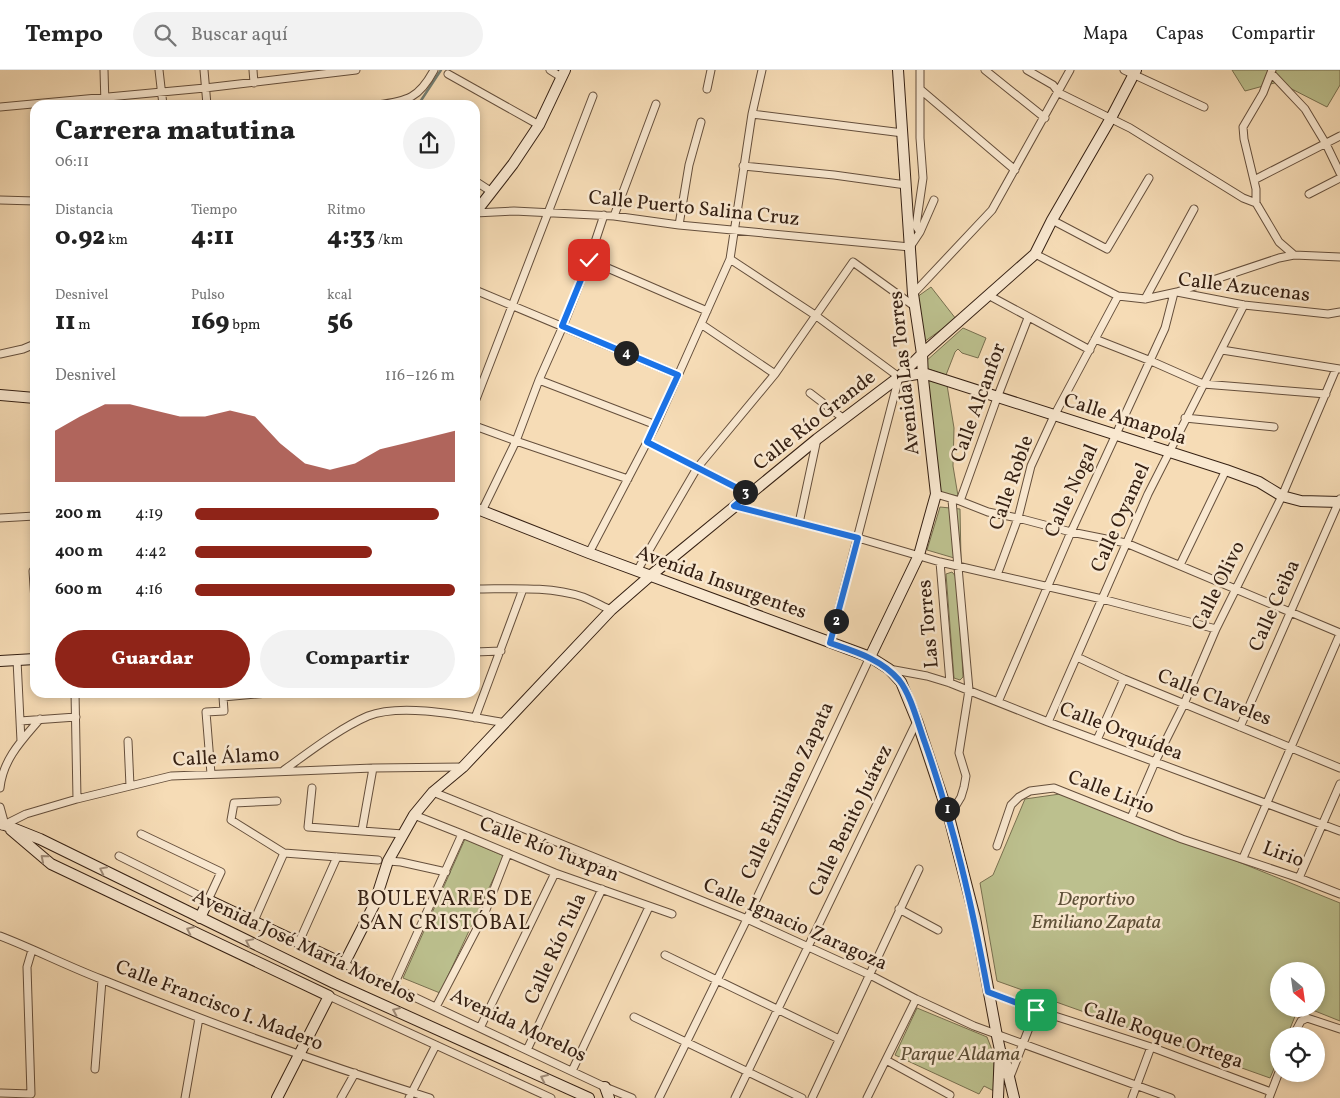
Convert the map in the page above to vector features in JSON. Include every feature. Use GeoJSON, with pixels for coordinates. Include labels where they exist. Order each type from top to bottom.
{"type":"FeatureCollection","features":[{"type":"Feature","properties":{"kind":"main road","name":"Avenida Las Torres"},"geometry":{"type":"LineString","coordinates":[[898,70],[914,306],[922,354],[922,373],[936,494]]}},
{"type":"Feature","properties":{"kind":"main road","name":"Calle Río Grande"},"geometry":{"type":"LineString","coordinates":[[344,964],[374,905],[383,861],[414,815],[433,792],[463,767],[611,610],[734,506],[817,439],[899,377],[922,354],[1035,254],[1052,220],[1111,118],[1131,71]]}},
{"type":"Feature","properties":{"kind":"main road"},"geometry":{"type":"LineString","coordinates":[[480,207],[539,125],[563,73]]}},
{"type":"Feature","properties":{"kind":"main road","name":"Calle Amapola"},"geometry":{"type":"LineString","coordinates":[[899,377],[922,373],[1226,470],[1259,482],[1282,496],[1302,501],[1340,501]]}},
{"type":"Feature","properties":{"kind":"main road"},"geometry":{"type":"LineString","coordinates":[[0,394],[30,397]]}},
{"type":"Feature","properties":{"kind":"main road","name":"Calle Emiliano Zapata"},"geometry":{"type":"LineString","coordinates":[[870,657],[919,555],[936,494]]}},
{"type":"Feature","properties":{"kind":"main road","name":"Avenida Insurgentes"},"geometry":{"type":"LineString","coordinates":[[480,510],[650,576],[870,657],[889,669],[900,682],[917,721],[949,817],[975,918],[1000,1050],[1005,1060],[1014,1098]]}},
{"type":"Feature","properties":{"kind":"main road"},"geometry":{"type":"LineString","coordinates":[[0,662],[30,659]]}},
{"type":"Feature","properties":{"kind":"main road","name":"Avenida José María Morelos"},"geometry":{"type":"LineString","coordinates":[[2,825],[40,839],[334,983],[589,1098]]}},
{"type":"Feature","properties":{"kind":"main road","name":"Avenida José María Morelos"},"geometry":{"type":"LineString","coordinates":[[2,825],[52,864],[329,996]]}},
{"type":"Feature","properties":{"kind":"main road"},"geometry":{"type":"LineString","coordinates":[[200,918],[208,900]]}},
{"type":"Feature","properties":{"kind":"main road","name":"Avenida Morelos"},"geometry":{"type":"LineString","coordinates":[[208,900],[344,964]]}},
{"type":"Feature","properties":{"kind":"main road"},"geometry":{"type":"LineString","coordinates":[[284,974],[334,983]]}},
{"type":"Feature","properties":{"kind":"main road"},"geometry":{"type":"LineString","coordinates":[[277,1098],[329,996]]}},
{"type":"Feature","properties":{"kind":"main road","name":"Avenida Insurgentes"},"geometry":{"type":"LineString","coordinates":[[998,1098],[1000,1050]]}},
{"type":"Feature","properties":{"kind":"main road"},"geometry":{"type":"LineString","coordinates":[[605,1087],[608,1098]]}},
{"type":"Feature","properties":{"kind":"street"},"geometry":{"type":"LineString","coordinates":[[104,70],[105,100]]}},
{"type":"Feature","properties":{"kind":"street"},"geometry":{"type":"LineString","coordinates":[[159,70],[163,100]]}},
{"type":"Feature","properties":{"kind":"street"},"geometry":{"type":"LineString","coordinates":[[204,70],[206,100]]}},
{"type":"Feature","properties":{"kind":"street"},"geometry":{"type":"LineString","coordinates":[[253,70],[254,83]]}},
{"type":"Feature","properties":{"kind":"street"},"geometry":{"type":"LineString","coordinates":[[116,100],[162,92],[254,83],[304,73],[356,70]]}},
{"type":"Feature","properties":{"kind":"street"},"geometry":{"type":"LineString","coordinates":[[403,100],[416,94],[426,86],[434,70]]}},
{"type":"Feature","properties":{"kind":"street"},"geometry":{"type":"LineString","coordinates":[[550,70],[563,73]]}},
{"type":"Feature","properties":{"kind":"street"},"geometry":{"type":"LineString","coordinates":[[707,89],[712,70]]}},
{"type":"Feature","properties":{"kind":"street"},"geometry":{"type":"LineString","coordinates":[[590,553],[656,425],[730,259],[743,166],[762,70]]}},
{"type":"Feature","properties":{"kind":"street"},"geometry":{"type":"LineString","coordinates":[[920,70],[920,138],[923,178],[916,226],[920,232]]}},
{"type":"Feature","properties":{"kind":"street"},"geometry":{"type":"LineString","coordinates":[[985,70],[1044,118]]}},
{"type":"Feature","properties":{"kind":"street"},"geometry":{"type":"LineString","coordinates":[[1027,70],[1053,85],[1058,93],[1130,128],[1243,198],[1256,203]]}},
{"type":"Feature","properties":{"kind":"street"},"geometry":{"type":"LineString","coordinates":[[913,294],[992,210],[1070,70]]}},
{"type":"Feature","properties":{"kind":"street"},"geometry":{"type":"LineString","coordinates":[[1131,71],[1204,107]]}},
{"type":"Feature","properties":{"kind":"street"},"geometry":{"type":"LineString","coordinates":[[1294,255],[1279,242],[1256,203],[1254,180],[1244,139],[1243,127],[1263,93],[1271,71],[1304,109],[1326,144],[1340,173]]}},
{"type":"Feature","properties":{"kind":"street"},"geometry":{"type":"LineString","coordinates":[[448,74],[539,125]]}},
{"type":"Feature","properties":{"kind":"street"},"geometry":{"type":"LineString","coordinates":[[921,90],[1015,170]]}},
{"type":"Feature","properties":{"kind":"street"},"geometry":{"type":"LineString","coordinates":[[480,389],[593,96]]}},
{"type":"Feature","properties":{"kind":"street"},"geometry":{"type":"LineString","coordinates":[[614,216],[656,104]]}},
{"type":"Feature","properties":{"kind":"street"},"geometry":{"type":"LineString","coordinates":[[0,107],[30,105]]}},
{"type":"Feature","properties":{"kind":"street"},"geometry":{"type":"LineString","coordinates":[[752,114],[903,133]]}},
{"type":"Feature","properties":{"kind":"street"},"geometry":{"type":"LineString","coordinates":[[679,225],[689,165],[701,122]]}},
{"type":"Feature","properties":{"kind":"street"},"geometry":{"type":"LineString","coordinates":[[1254,180],[1340,136]]}},
{"type":"Feature","properties":{"kind":"street"},"geometry":{"type":"LineString","coordinates":[[743,166],[834,175],[906,185]]}},
{"type":"Feature","properties":{"kind":"street"},"geometry":{"type":"LineString","coordinates":[[1052,220],[1107,249],[1149,178]]}},
{"type":"Feature","properties":{"kind":"street"},"geometry":{"type":"LineString","coordinates":[[1309,194],[1340,178]]}},
{"type":"Feature","properties":{"kind":"street"},"geometry":{"type":"LineString","coordinates":[[480,184],[492,192]]}},
{"type":"Feature","properties":{"kind":"street"},"geometry":{"type":"LineString","coordinates":[[0,200],[30,201]]}},
{"type":"Feature","properties":{"kind":"street"},"geometry":{"type":"LineString","coordinates":[[910,247],[920,232],[934,200]]}},
{"type":"Feature","properties":{"kind":"street"},"geometry":{"type":"LineString","coordinates":[[1145,299],[1194,209]]}},
{"type":"Feature","properties":{"kind":"street","name":"Calle Puerto Salina Cruz"},"geometry":{"type":"LineString","coordinates":[[480,213],[514,211],[604,215],[679,225],[910,247]]}},
{"type":"Feature","properties":{"kind":"street"},"geometry":{"type":"LineString","coordinates":[[480,505],[516,441],[589,260],[604,215]]}},
{"type":"Feature","properties":{"kind":"street","name":"Calle Azucenas"},"geometry":{"type":"LineString","coordinates":[[1035,254],[1118,296],[1145,299],[1176,293],[1244,305],[1328,314],[1340,312]]}},
{"type":"Feature","properties":{"kind":"street"},"geometry":{"type":"LineString","coordinates":[[1176,293],[1279,258],[1294,255],[1340,257]]}},
{"type":"Feature","properties":{"kind":"street"},"geometry":{"type":"LineString","coordinates":[[730,259],[814,315],[899,377],[830,643]]}},
{"type":"Feature","properties":{"kind":"street"},"geometry":{"type":"LineString","coordinates":[[589,260],[707,311]]}},
{"type":"Feature","properties":{"kind":"street"},"geometry":{"type":"LineString","coordinates":[[637,571],[697,468],[775,374],[814,315],[853,262],[914,306]]}},
{"type":"Feature","properties":{"kind":"street"},"geometry":{"type":"LineString","coordinates":[[480,292],[678,375]]}},
{"type":"Feature","properties":{"kind":"street","name":"Calle Nogal"},"geometry":{"type":"LineString","coordinates":[[998,702],[1071,532],[1151,361],[1165,328],[1176,293]]}},
{"type":"Feature","properties":{"kind":"street"},"geometry":{"type":"LineString","coordinates":[[988,295],[1090,350]]}},
{"type":"Feature","properties":{"kind":"street","name":"Calle Roble"},"geometry":{"type":"LineString","coordinates":[[997,576],[1018,518],[1032,466],[1054,416],[1118,296]]}},
{"type":"Feature","properties":{"kind":"street","name":"Calle Oyamel"},"geometry":{"type":"LineString","coordinates":[[1048,722],[1168,452],[1244,305]]}},
{"type":"Feature","properties":{"kind":"street","name":"Calle Alcanfor"},"geometry":{"type":"LineString","coordinates":[[960,501],[1028,318]]}},
{"type":"Feature","properties":{"kind":"street"},"geometry":{"type":"LineString","coordinates":[[700,324],[775,374]]}},
{"type":"Feature","properties":{"kind":"street"},"geometry":{"type":"LineString","coordinates":[[1095,339],[1203,384],[1326,394]]}},
{"type":"Feature","properties":{"kind":"street"},"geometry":{"type":"LineString","coordinates":[[0,354],[30,346]]}},
{"type":"Feature","properties":{"kind":"street"},"geometry":{"type":"LineString","coordinates":[[1222,350],[1338,369]]}},
{"type":"Feature","properties":{"kind":"street","name":"Calle Olivo"},"geometry":{"type":"LineString","coordinates":[[1131,818],[1155,762],[1184,704],[1216,629],[1282,496],[1338,369]]}},
{"type":"Feature","properties":{"kind":"street"},"geometry":{"type":"LineString","coordinates":[[539,380],[656,425]]}},
{"type":"Feature","properties":{"kind":"street"},"geometry":{"type":"LineString","coordinates":[[810,393],[844,419]]}},
{"type":"Feature","properties":{"kind":"street"},"geometry":{"type":"LineString","coordinates":[[1186,418],[1274,427]]}},
{"type":"Feature","properties":{"kind":"street"},"geometry":{"type":"LineString","coordinates":[[480,428],[628,479]]}},
{"type":"Feature","properties":{"kind":"street"},"geometry":{"type":"LineString","coordinates":[[799,523],[817,439]]}},
{"type":"Feature","properties":{"kind":"street"},"geometry":{"type":"LineString","coordinates":[[647,442],[749,494]]}},
{"type":"Feature","properties":{"kind":"street"},"geometry":{"type":"LineString","coordinates":[[1180,564],[1226,470]]}},
{"type":"Feature","properties":{"kind":"street"},"geometry":{"type":"LineString","coordinates":[[936,494],[988,512],[1126,543],[1180,564],[1340,633],[1243,858]]}},
{"type":"Feature","properties":{"kind":"street"},"geometry":{"type":"LineString","coordinates":[[949,817],[961,797],[966,776],[959,754],[969,690],[952,500]]}},
{"type":"Feature","properties":{"kind":"street","name":"Calle Ceiba"},"geometry":{"type":"LineString","coordinates":[[1240,727],[1340,501]]}},
{"type":"Feature","properties":{"kind":"street"},"geometry":{"type":"LineString","coordinates":[[734,506],[858,538],[940,562],[1102,599],[1216,629]]}},
{"type":"Feature","properties":{"kind":"street"},"geometry":{"type":"LineString","coordinates":[[0,518],[30,516]]}},
{"type":"Feature","properties":{"kind":"street","name":"Las Torres"},"geometry":{"type":"LineString","coordinates":[[940,562],[950,683]]}},
{"type":"Feature","properties":{"kind":"street"},"geometry":{"type":"LineString","coordinates":[[480,589],[523,589],[562,592],[584,598],[611,610]]}},
{"type":"Feature","properties":{"kind":"street"},"geometry":{"type":"LineString","coordinates":[[474,718],[523,589]]}},
{"type":"Feature","properties":{"kind":"street"},"geometry":{"type":"LineString","coordinates":[[480,652],[501,651]]}},
{"type":"Feature","properties":{"kind":"street","name":"Calle Emiliano Zapata"},"geometry":{"type":"LineString","coordinates":[[659,1098],[870,657]]}},
{"type":"Feature","properties":{"kind":"street","name":"Calle Claveles"},"geometry":{"type":"LineString","coordinates":[[1077,657],[1124,679],[1340,768]]}},
{"type":"Feature","properties":{"kind":"street"},"geometry":{"type":"LineString","coordinates":[[17,660],[21,741]]}},
{"type":"Feature","properties":{"kind":"street","name":"Calle Orquídea"},"geometry":{"type":"LineString","coordinates":[[889,669],[927,676],[950,683],[1048,722],[1340,831]]}},
{"type":"Feature","properties":{"kind":"street"},"geometry":{"type":"LineString","coordinates":[[1097,740],[1124,679]]}},
{"type":"Feature","properties":{"kind":"street"},"geometry":{"type":"LineString","coordinates":[[76,698],[77,799]]}},
{"type":"Feature","properties":{"kind":"street"},"geometry":{"type":"LineString","coordinates":[[211,774],[206,712],[224,711],[223,698]]}},
{"type":"Feature","properties":{"kind":"street"},"geometry":{"type":"LineString","coordinates":[[283,771],[320,745],[369,716],[385,712],[404,711],[448,714],[506,723]]}},
{"type":"Feature","properties":{"kind":"street"},"geometry":{"type":"LineString","coordinates":[[20,721],[76,717]]}},
{"type":"Feature","properties":{"kind":"street"},"geometry":{"type":"LineString","coordinates":[[0,788],[4,759],[40,719]]}},
{"type":"Feature","properties":{"kind":"street","name":"Calle Benito Juárez"},"geometry":{"type":"LineString","coordinates":[[735,1098],[917,721]]}},
{"type":"Feature","properties":{"kind":"street"},"geometry":{"type":"LineString","coordinates":[[128,741],[130,786]]}},
{"type":"Feature","properties":{"kind":"street","name":"Calle Álamo"},"geometry":{"type":"LineString","coordinates":[[2,825],[26,814],[77,799],[171,776],[373,768],[463,767]]}},
{"type":"Feature","properties":{"kind":"street"},"geometry":{"type":"LineString","coordinates":[[362,830],[373,768]]}},
{"type":"Feature","properties":{"kind":"street"},"geometry":{"type":"LineString","coordinates":[[1298,878],[1340,784]]}},
{"type":"Feature","properties":{"kind":"street"},"geometry":{"type":"LineString","coordinates":[[312,788],[308,826],[403,834]]}},
{"type":"Feature","properties":{"kind":"street","name":"Calle Lirio"},"geometry":{"type":"LineString","coordinates":[[997,846],[1011,805],[1019,797],[1030,791],[1054,788],[1182,839],[1243,858]]}},
{"type":"Feature","properties":{"kind":"street","name":"Calle Ignacio Zaragoza"},"geometry":{"type":"LineString","coordinates":[[433,792],[746,919],[870,975],[916,999],[997,1036],[1024,1043],[1171,1098]]}},
{"type":"Feature","properties":{"kind":"street"},"geometry":{"type":"LineString","coordinates":[[277,801],[234,803],[231,820],[258,835],[284,853],[401,862],[446,872]]}},
{"type":"Feature","properties":{"kind":"street"},"geometry":{"type":"LineString","coordinates":[[0,807],[2,825]]}},
{"type":"Feature","properties":{"kind":"street","name":"Calle Río Tuxpan"},"geometry":{"type":"LineString","coordinates":[[414,815],[555,873],[672,914]]}},
{"type":"Feature","properties":{"kind":"street"},"geometry":{"type":"LineString","coordinates":[[142,834],[221,872],[208,900]]}},
{"type":"Feature","properties":{"kind":"street"},"geometry":{"type":"LineString","coordinates":[[393,986],[462,834]]}},
{"type":"Feature","properties":{"kind":"street"},"geometry":{"type":"LineString","coordinates":[[254,921],[284,853]]}},
{"type":"Feature","properties":{"kind":"street"},"geometry":{"type":"LineString","coordinates":[[436,1007],[484,915],[508,853]]}},
{"type":"Feature","properties":{"kind":"street","name":"Avenida Morelos"},"geometry":{"type":"LineString","coordinates":[[119,856],[208,900]]}},
{"type":"Feature","properties":{"kind":"street"},"geometry":{"type":"LineString","coordinates":[[299,942],[337,858]]}},
{"type":"Feature","properties":{"kind":"street","name":"Lirio"},"geometry":{"type":"LineString","coordinates":[[1243,858],[1340,894]]}},
{"type":"Feature","properties":{"kind":"street"},"geometry":{"type":"LineString","coordinates":[[812,1098],[919,869]]}},
{"type":"Feature","properties":{"kind":"street"},"geometry":{"type":"LineString","coordinates":[[480,1028],[555,873]]}},
{"type":"Feature","properties":{"kind":"street","name":"Calle Río Tula"},"geometry":{"type":"LineString","coordinates":[[527,1050],[602,889]]}},
{"type":"Feature","properties":{"kind":"street"},"geometry":{"type":"LineString","coordinates":[[572,1071],[649,906]]}},
{"type":"Feature","properties":{"kind":"street"},"geometry":{"type":"LineString","coordinates":[[900,909],[938,930]]}},
{"type":"Feature","properties":{"kind":"street","name":"Calle Francisco I. Madero"},"geometry":{"type":"LineString","coordinates":[[0,936],[102,980],[199,1018],[299,1055],[355,1072],[410,1095],[430,1098]]}},
{"type":"Feature","properties":{"kind":"street"},"geometry":{"type":"LineString","coordinates":[[1,1093],[31,1094],[27,967],[32,950]]}},
{"type":"Feature","properties":{"kind":"street"},"geometry":{"type":"LineString","coordinates":[[665,955],[839,1039]]}},
{"type":"Feature","properties":{"kind":"street","name":"Avenida Morelos"},"geometry":{"type":"LineString","coordinates":[[344,964],[632,1098]]}},
{"type":"Feature","properties":{"kind":"street"},"geometry":{"type":"LineString","coordinates":[[95,1069],[102,980]]}},
{"type":"Feature","properties":{"kind":"street","name":"Calle Roque Ortega"},"geometry":{"type":"LineString","coordinates":[[988,992],[1036,1010],[1151,1047],[1270,1095]]}},
{"type":"Feature","properties":{"kind":"street","name":"Avenida José María Morelos"},"geometry":{"type":"LineString","coordinates":[[329,996],[551,1098]]}},
{"type":"Feature","properties":{"kind":"street"},"geometry":{"type":"LineString","coordinates":[[868,1098],[916,999]]}},
{"type":"Feature","properties":{"kind":"street"},"geometry":{"type":"LineString","coordinates":[[1009,1079],[1036,1010]]}},
{"type":"Feature","properties":{"kind":"street"},"geometry":{"type":"LineString","coordinates":[[634,1017],[802,1098]]}},
{"type":"Feature","properties":{"kind":"street"},"geometry":{"type":"LineString","coordinates":[[185,1098],[199,1018]]}},
{"type":"Feature","properties":{"kind":"street"},"geometry":{"type":"LineString","coordinates":[[1298,1027],[1301,1020],[1307,1018],[1340,1029]]}},
{"type":"Feature","properties":{"kind":"street"},"geometry":{"type":"LineString","coordinates":[[410,1095],[436,1045]]}},
{"type":"Feature","properties":{"kind":"street"},"geometry":{"type":"LineString","coordinates":[[1132,1098],[1151,1047]]}},
{"type":"Feature","properties":{"kind":"street"},"geometry":{"type":"LineString","coordinates":[[886,1060],[950,1095]]}},
{"type":"Feature","properties":{"kind":"street"},"geometry":{"type":"LineString","coordinates":[[341,1098],[355,1072]]}},
{"type":"Feature","properties":{"kind":"street"},"geometry":{"type":"LineString","coordinates":[[1270,1095],[1275,1082]]}},
{"type":"Feature","properties":{"kind":"green space"},"geometry":{"type":"Polygon","coordinates":[[[1232,70],[1340,70],[1340,85],[1327,107],[1278,82],[1245,91],[1232,70]]]}},
{"type":"Feature","properties":{"kind":"green space"},"geometry":{"type":"Polygon","coordinates":[[[931,287],[956,319],[924,342],[917,297],[931,287]]]}},
{"type":"Feature","properties":{"kind":"green space"},"geometry":{"type":"Polygon","coordinates":[[[963,328],[986,338],[978,358],[962,353],[958,349],[946,375],[928,369],[925,362],[963,328]]]}},
{"type":"Feature","properties":{"kind":"green space"},"geometry":{"type":"Polygon","coordinates":[[[925,380],[947,385],[954,428],[953,466],[958,496],[940,493],[925,380]]]}},
{"type":"Feature","properties":{"kind":"green space"},"geometry":{"type":"Polygon","coordinates":[[[940,507],[960,509],[961,560],[927,550],[940,507]]]}},
{"type":"Feature","properties":{"kind":"green space"},"geometry":{"type":"Polygon","coordinates":[[[952,572],[958,579],[963,677],[960,680],[954,678],[946,574],[952,572]]]}},
{"type":"Feature","properties":{"kind":"green space","name":"Deportivo Emiliano Zapata"},"geometry":{"type":"Polygon","coordinates":[[[1060,794],[1130,818],[1340,903],[1340,1021],[1325,1015],[1325,962],[1270,962],[1270,1018],[1294,1018],[1291,1027],[1270,1027],[1270,1078],[997,981],[980,883],[993,875],[1025,799],[1060,794]]]}},
{"type":"Feature","properties":{"kind":"green space"},"geometry":{"type":"Polygon","coordinates":[[[465,839],[504,856],[440,993],[403,978],[465,839]]]}},
{"type":"Feature","properties":{"kind":"green space","name":"Parque Aldama"},"geometry":{"type":"Polygon","coordinates":[[[917,1008],[987,1037],[994,1055],[994,1091],[984,1086],[979,1094],[895,1055],[917,1008]]]}},
{"type":"Feature","properties":{"kind":"waterway"},"geometry":{"type":"LineString","coordinates":[[421,100],[441,70]]}},
{"type":"Feature","properties":{"kind":"district","name":"BOULEVARES DE SAN CRISTÓBAL"},"geometry":{"type":"Point","coordinates":[445,911]}},
{"type":"Feature","properties":{"kind":"route"},"geometry":{"type":"LineString","coordinates":[[589,260],[562,326],[678,375],[647,442],[749,494],[734,506],[858,538],[830,643],[870,657],[889,669],[900,682],[917,721],[949,817],[975,918],[988,992],[1036,1010]]}}]}
